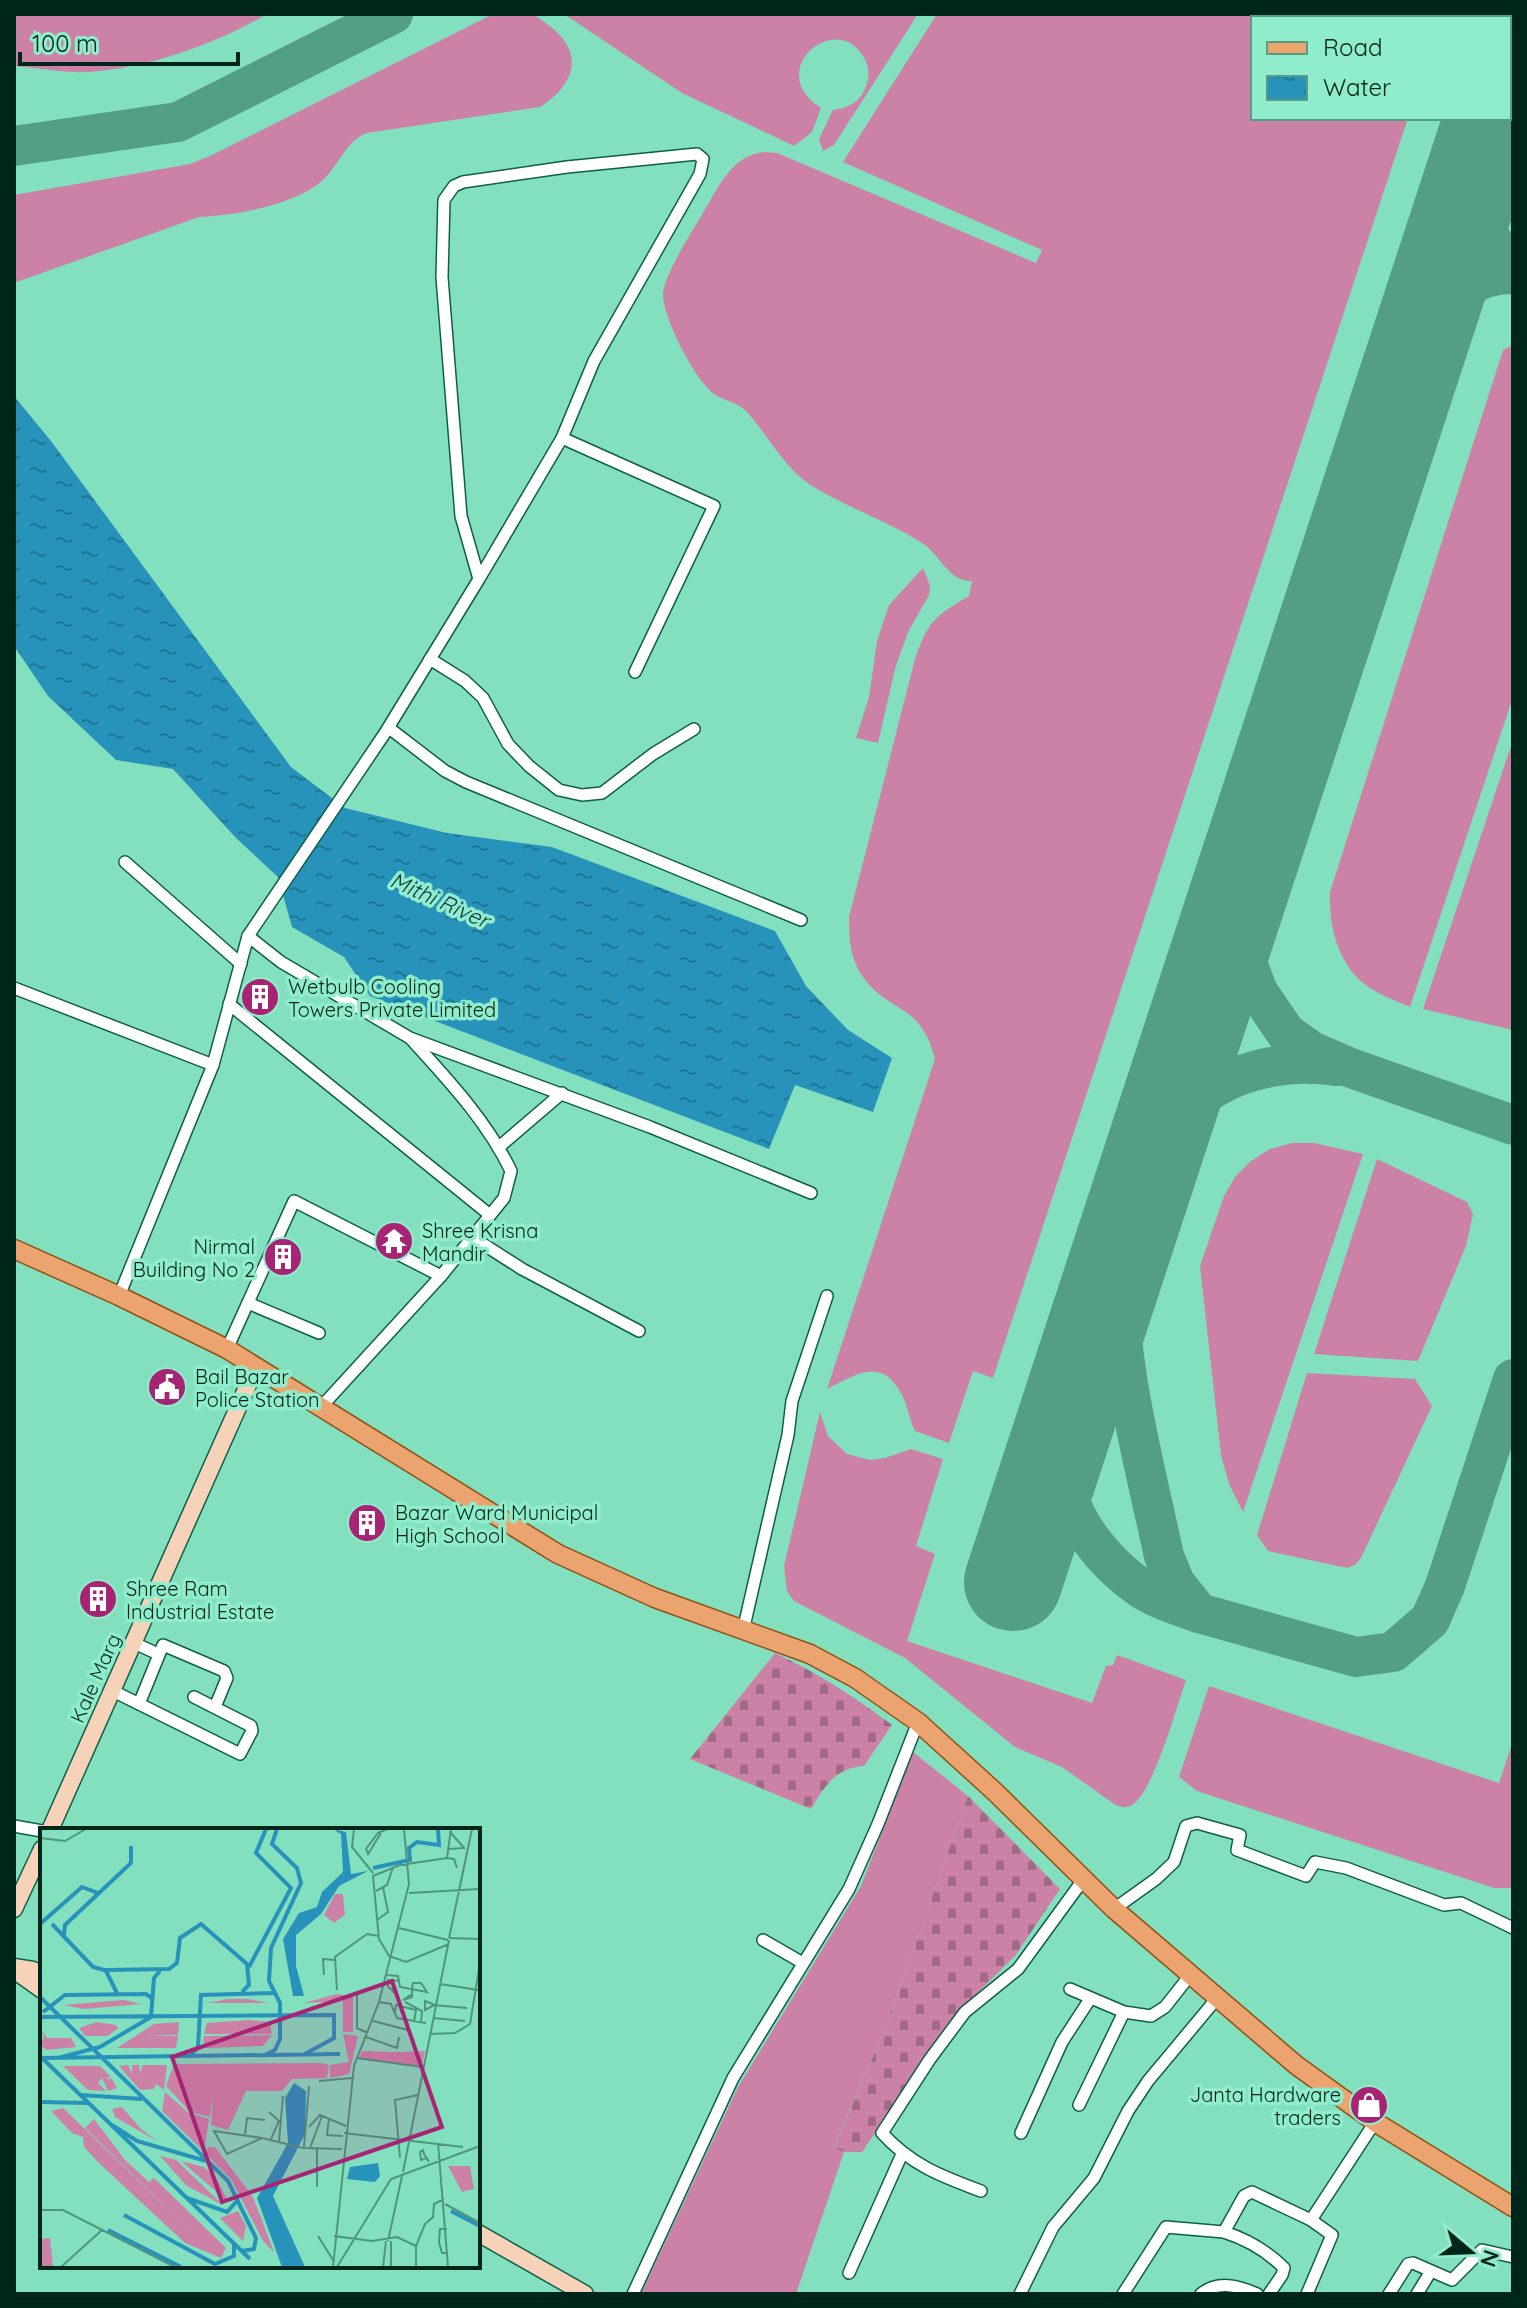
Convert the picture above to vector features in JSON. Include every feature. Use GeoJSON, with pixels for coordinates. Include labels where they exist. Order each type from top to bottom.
{"type":"FeatureCollection","features":[{"type":"Feature","properties":{"kind":"main road"},"geometry":{"type":"LineString","coordinates":[[14,1249],[227,1349],[558,1554],[655,1598],[810,1654],[844,1672],[918,1722],[994,1791],[1114,1909],[1296,2065],[1375,2122],[1513,2207]]}},
{"type":"Feature","properties":{"kind":"main road","name":"Kale Marg"},"geometry":{"type":"LineString","coordinates":[[51,1828],[256,1367]]}},
{"type":"Feature","properties":{"kind":"main road"},"geometry":{"type":"LineString","coordinates":[[14,1909],[40,1853]]}},
{"type":"Feature","properties":{"kind":"main road"},"geometry":{"type":"LineString","coordinates":[[14,1969],[33,1970],[40,1974]]}},
{"type":"Feature","properties":{"kind":"main road"},"geometry":{"type":"LineString","coordinates":[[14,1969],[40,1988]]}},
{"type":"Feature","properties":{"kind":"main road"},"geometry":{"type":"LineString","coordinates":[[480,2234],[572,2294]]}},
{"type":"Feature","properties":{"kind":"main road"},"geometry":{"type":"LineString","coordinates":[[480,2242],[585,2294]]}},
{"type":"Feature","properties":{"kind":"street"},"geometry":{"type":"LineString","coordinates":[[119,1296],[213,1065],[248,936],[387,730],[479,579],[562,438],[594,361],[700,174],[703,159],[697,154],[491,177],[463,182],[448,192],[443,205],[442,277],[461,516],[479,579]]}},
{"type":"Feature","properties":{"kind":"street"},"geometry":{"type":"LineString","coordinates":[[562,438],[714,506],[635,672]]}},
{"type":"Feature","properties":{"kind":"street"},"geometry":{"type":"LineString","coordinates":[[430,659],[465,681],[483,698],[508,744],[529,766],[559,790],[570,793],[602,793],[653,754],[694,729]]}},
{"type":"Feature","properties":{"kind":"street"},"geometry":{"type":"LineString","coordinates":[[387,730],[466,782],[801,920]]}},
{"type":"Feature","properties":{"kind":"street"},"geometry":{"type":"LineString","coordinates":[[125,862],[241,964]]}},
{"type":"Feature","properties":{"kind":"street"},"geometry":{"type":"LineString","coordinates":[[248,936],[281,962],[410,1038],[562,1093],[811,1193]]}},
{"type":"Feature","properties":{"kind":"street"},"geometry":{"type":"LineString","coordinates":[[14,988],[213,1065]]}},
{"type":"Feature","properties":{"kind":"street"},"geometry":{"type":"LineString","coordinates":[[229,1004],[490,1215]]}},
{"type":"Feature","properties":{"kind":"street"},"geometry":{"type":"LineString","coordinates":[[322,1406],[441,1276],[504,1198],[511,1171],[499,1147],[457,1090],[410,1038]]}},
{"type":"Feature","properties":{"kind":"street"},"geometry":{"type":"LineString","coordinates":[[499,1147],[562,1093]]}},
{"type":"Feature","properties":{"kind":"street"},"geometry":{"type":"LineString","coordinates":[[227,1349],[294,1201],[441,1276]]}},
{"type":"Feature","properties":{"kind":"street"},"geometry":{"type":"LineString","coordinates":[[472,1237],[522,1269],[639,1331]]}},
{"type":"Feature","properties":{"kind":"street"},"geometry":{"type":"LineString","coordinates":[[743,1631],[788,1435],[792,1401],[827,1296]]}},
{"type":"Feature","properties":{"kind":"street"},"geometry":{"type":"LineString","coordinates":[[248,1303],[319,1333]]}},
{"type":"Feature","properties":{"kind":"street"},"geometry":{"type":"LineString","coordinates":[[132,1642],[158,1654]]}},
{"type":"Feature","properties":{"kind":"street"},"geometry":{"type":"LineString","coordinates":[[139,1704],[161,1646],[166,1646],[224,1671],[227,1678],[215,1707]]}},
{"type":"Feature","properties":{"kind":"street"},"geometry":{"type":"LineString","coordinates":[[111,1690],[240,1754],[252,1731],[251,1726],[194,1697]]}},
{"type":"Feature","properties":{"kind":"street"},"geometry":{"type":"LineString","coordinates":[[633,2294],[733,2078],[849,1889],[918,1722]]}},
{"type":"Feature","properties":{"kind":"street"},"geometry":{"type":"LineString","coordinates":[[1114,1909],[1174,1862],[1186,1826],[1197,1823],[1240,1835],[1237,1850],[1306,1876],[1315,1862],[1346,1868],[1444,1905],[1461,1903],[1513,1928]]}},
{"type":"Feature","properties":{"kind":"street"},"geometry":{"type":"LineString","coordinates":[[14,1826],[40,1831]]}},
{"type":"Feature","properties":{"kind":"street"},"geometry":{"type":"LineString","coordinates":[[981,2191],[936,2174],[902,2154],[882,2133],[965,2012],[1018,1969],[1083,1880]]}},
{"type":"Feature","properties":{"kind":"street"},"geometry":{"type":"LineString","coordinates":[[763,1940],[803,1963]]}},
{"type":"Feature","properties":{"kind":"street"},"geometry":{"type":"LineString","coordinates":[[1070,1989],[1124,2012],[1156,2015],[1191,1974]]}},
{"type":"Feature","properties":{"kind":"street"},"geometry":{"type":"LineString","coordinates":[[1020,2294],[1053,2227],[1094,2178],[1128,2111],[1148,2081],[1218,1997]]}},
{"type":"Feature","properties":{"kind":"street"},"geometry":{"type":"LineString","coordinates":[[1021,2133],[1062,2042],[1090,1999]]}},
{"type":"Feature","properties":{"kind":"street"},"geometry":{"type":"LineString","coordinates":[[1079,2105],[1124,2012]]}},
{"type":"Feature","properties":{"kind":"street"},"geometry":{"type":"LineString","coordinates":[[1311,2220],[1375,2122]]}},
{"type":"Feature","properties":{"kind":"street"},"geometry":{"type":"LineString","coordinates":[[849,2273],[902,2154]]}},
{"type":"Feature","properties":{"kind":"street"},"geometry":{"type":"LineString","coordinates":[[1224,2232],[1244,2196],[1252,2192],[1328,2230],[1332,2235],[1307,2294]]}},
{"type":"Feature","properties":{"kind":"street"},"geometry":{"type":"LineString","coordinates":[[1123,2294],[1166,2227],[1224,2232],[1262,2251],[1284,2268],[1269,2294]]}},
{"type":"Feature","properties":{"kind":"street"},"geometry":{"type":"LineString","coordinates":[[1389,2294],[1408,2264],[1413,2263],[1452,2280],[1482,2250],[1513,2257]]}},
{"type":"Feature","properties":{"kind":"street"},"geometry":{"type":"LineString","coordinates":[[1417,2294],[1431,2271]]}},
{"type":"Feature","properties":{"kind":"street"},"geometry":{"type":"LineString","coordinates":[[1201,2294],[1207,2289],[1232,2284],[1257,2294]]}},
{"type":"Feature","properties":{"kind":"green space"},"geometry":{"type":"Polygon","coordinates":[[[14,14],[267,14],[181,53],[135,65],[80,72],[14,66],[14,14]]]}},
{"type":"Feature","properties":{"kind":"green space"},"geometry":{"type":"Polygon","coordinates":[[[493,14],[535,16],[551,27],[569,48],[572,59],[567,80],[561,90],[540,107],[367,133],[349,147],[325,178],[300,195],[248,211],[199,217],[14,283],[14,195],[190,164],[493,14]]]}},
{"type":"Feature","properties":{"kind":"green space"},"geometry":{"type":"Polygon","coordinates":[[[564,14],[918,14],[834,145],[823,151],[819,139],[833,110],[849,106],[857,100],[867,82],[865,60],[851,44],[836,40],[822,42],[801,63],[799,78],[805,93],[821,108],[812,132],[794,146],[682,93],[564,14]]]}},
{"type":"Feature","properties":{"kind":"green space"},"geometry":{"type":"Polygon","coordinates":[[[937,14],[1442,14],[1251,16],[1251,120],[1407,120],[993,1378],[973,1371],[949,1443],[915,1431],[902,1395],[894,1383],[877,1372],[859,1374],[827,1389],[935,1059],[921,1027],[873,989],[863,977],[851,948],[849,917],[915,659],[934,621],[969,596],[972,581],[951,573],[922,543],[823,492],[799,476],[746,411],[706,387],[674,332],[663,293],[676,260],[722,181],[744,158],[765,152],[777,153],[1036,263],[1042,250],[843,162],[937,14]]]}},
{"type":"Feature","properties":{"kind":"green space"},"geometry":{"type":"Polygon","coordinates":[[[1513,345],[1513,697],[1410,1007],[1370,988],[1350,969],[1334,933],[1330,892],[1503,350],[1513,345]]]}},
{"type":"Feature","properties":{"kind":"green space"},"geometry":{"type":"Polygon","coordinates":[[[923,568],[930,585],[929,595],[908,632],[895,669],[878,743],[856,738],[869,697],[877,641],[889,605],[923,568]]]}},
{"type":"Feature","properties":{"kind":"green space"},"geometry":{"type":"Polygon","coordinates":[[[1513,740],[1513,1030],[1423,1009],[1513,740]]]}},
{"type":"Feature","properties":{"kind":"green space"},"geometry":{"type":"Polygon","coordinates":[[[1292,1143],[1314,1143],[1363,1154],[1243,1512],[1229,1484],[1221,1455],[1200,1266],[1224,1196],[1235,1177],[1251,1161],[1270,1149],[1292,1143]]]}},
{"type":"Feature","properties":{"kind":"green space"},"geometry":{"type":"Polygon","coordinates":[[[1377,1159],[1467,1202],[1473,1214],[1466,1246],[1418,1361],[1314,1354],[1377,1159]]]}},
{"type":"Feature","properties":{"kind":"green space"},"geometry":{"type":"Polygon","coordinates":[[[1307,1373],[1415,1379],[1432,1406],[1361,1558],[1347,1568],[1268,1551],[1257,1535],[1307,1373]]]}},
{"type":"Feature","properties":{"kind":"green space"},"geometry":{"type":"Polygon","coordinates":[[[820,1412],[828,1436],[847,1454],[870,1460],[911,1449],[943,1459],[916,1546],[935,1554],[907,1641],[1092,1703],[1106,1666],[1113,1665],[1117,1655],[1186,1680],[1156,1767],[1140,1797],[1132,1805],[1123,1807],[1114,1804],[1062,1767],[1015,1747],[905,1658],[794,1601],[787,1591],[784,1566],[820,1412]]]}},
{"type":"Feature","properties":{"kind":"green space"},"geometry":{"type":"Polygon","coordinates":[[[775,1653],[836,1686],[892,1725],[864,1766],[838,1774],[811,1809],[690,1759],[775,1653]]]}},
{"type":"Feature","properties":{"kind":"green space"},"geometry":{"type":"Polygon","coordinates":[[[1209,1686],[1499,1783],[1513,1741],[1513,1888],[1494,1888],[1197,1791],[1179,1777],[1209,1686]]]}},
{"type":"Feature","properties":{"kind":"green space"},"geometry":{"type":"Polygon","coordinates":[[[913,1752],[968,1796],[886,2026],[834,2147],[844,2152],[796,2294],[641,2294],[738,2087],[861,1886],[913,1752]]]}},
{"type":"Feature","properties":{"kind":"green space"},"geometry":{"type":"Polygon","coordinates":[[[968,1796],[1060,1889],[1015,1956],[956,2014],[862,2152],[844,2152],[834,2148],[886,2026],[968,1796]]]}},
{"type":"Feature","properties":{"kind":"water","name":"Mithi River"},"geometry":{"type":"Polygon","coordinates":[[[14,396],[51,441],[291,767],[345,808],[447,833],[552,847],[775,931],[806,986],[848,1030],[892,1058],[873,1112],[795,1085],[769,1149],[370,996],[344,957],[292,927],[278,877],[236,838],[173,769],[116,760],[48,696],[14,646],[14,396]]]}},
{"type":"Feature","properties":{"kind":"taxiway"},"geometry":{"type":"LineString","coordinates":[[14,146],[178,122],[393,14]]}},
{"type":"Feature","properties":{"kind":"taxiway"},"geometry":{"type":"LineString","coordinates":[[1476,169],[1482,221],[1493,243],[1513,261]]}},
{"type":"Feature","properties":{"kind":"taxiway"},"geometry":{"type":"LineString","coordinates":[[1424,329],[1452,299],[1473,283],[1513,274]]}},
{"type":"Feature","properties":{"kind":"taxiway"},"geometry":{"type":"LineString","coordinates":[[1243,881],[1240,944],[1258,992],[1286,1033],[1313,1052],[1348,1067],[1513,1125]]}},
{"type":"Feature","properties":{"kind":"taxiway"},"geometry":{"type":"LineString","coordinates":[[1153,1156],[1181,1115],[1197,1100],[1233,1078],[1252,1071],[1294,1064],[1336,1066]]}},
{"type":"Feature","properties":{"kind":"taxiway"},"geometry":{"type":"LineString","coordinates":[[1119,1258],[1121,1333],[1126,1371],[1164,1556],[1175,1583],[1199,1613],[1356,1657],[1393,1652],[1430,1620],[1445,1586],[1513,1379]]}},
{"type":"Feature","properties":{"kind":"taxiway"},"geometry":{"type":"LineString","coordinates":[[1063,1430],[1062,1469],[1067,1491],[1090,1539],[1114,1567],[1142,1589],[1199,1613]]}},
{"type":"Feature","properties":{"kind":"runway"},"geometry":{"type":"LineString","coordinates":[[1013,1582],[1492,120]]}},
{"type":"Feature","properties":{"kind":"place","name":"Wetbulb Cooling Towers Private Limited"},"geometry":{"type":"Point","coordinates":[260,997]}},
{"type":"Feature","properties":{"kind":"place","name":"Shree Krisna Mandir"},"geometry":{"type":"Point","coordinates":[394,1241]}},
{"type":"Feature","properties":{"kind":"place","name":"Nirmal Building No 2"},"geometry":{"type":"Point","coordinates":[283,1257]}},
{"type":"Feature","properties":{"kind":"place","name":"Bail Bazar Police Station"},"geometry":{"type":"Point","coordinates":[167,1387]}},
{"type":"Feature","properties":{"kind":"place","name":"Bazar Ward Municipal High School"},"geometry":{"type":"Point","coordinates":[367,1523]}},
{"type":"Feature","properties":{"kind":"place","name":"Shree Ram Industrial Estate"},"geometry":{"type":"Point","coordinates":[98,1599]}},
{"type":"Feature","properties":{"kind":"place","name":"Janta Hardware traders"},"geometry":{"type":"Point","coordinates":[1369,2105]}}]}
